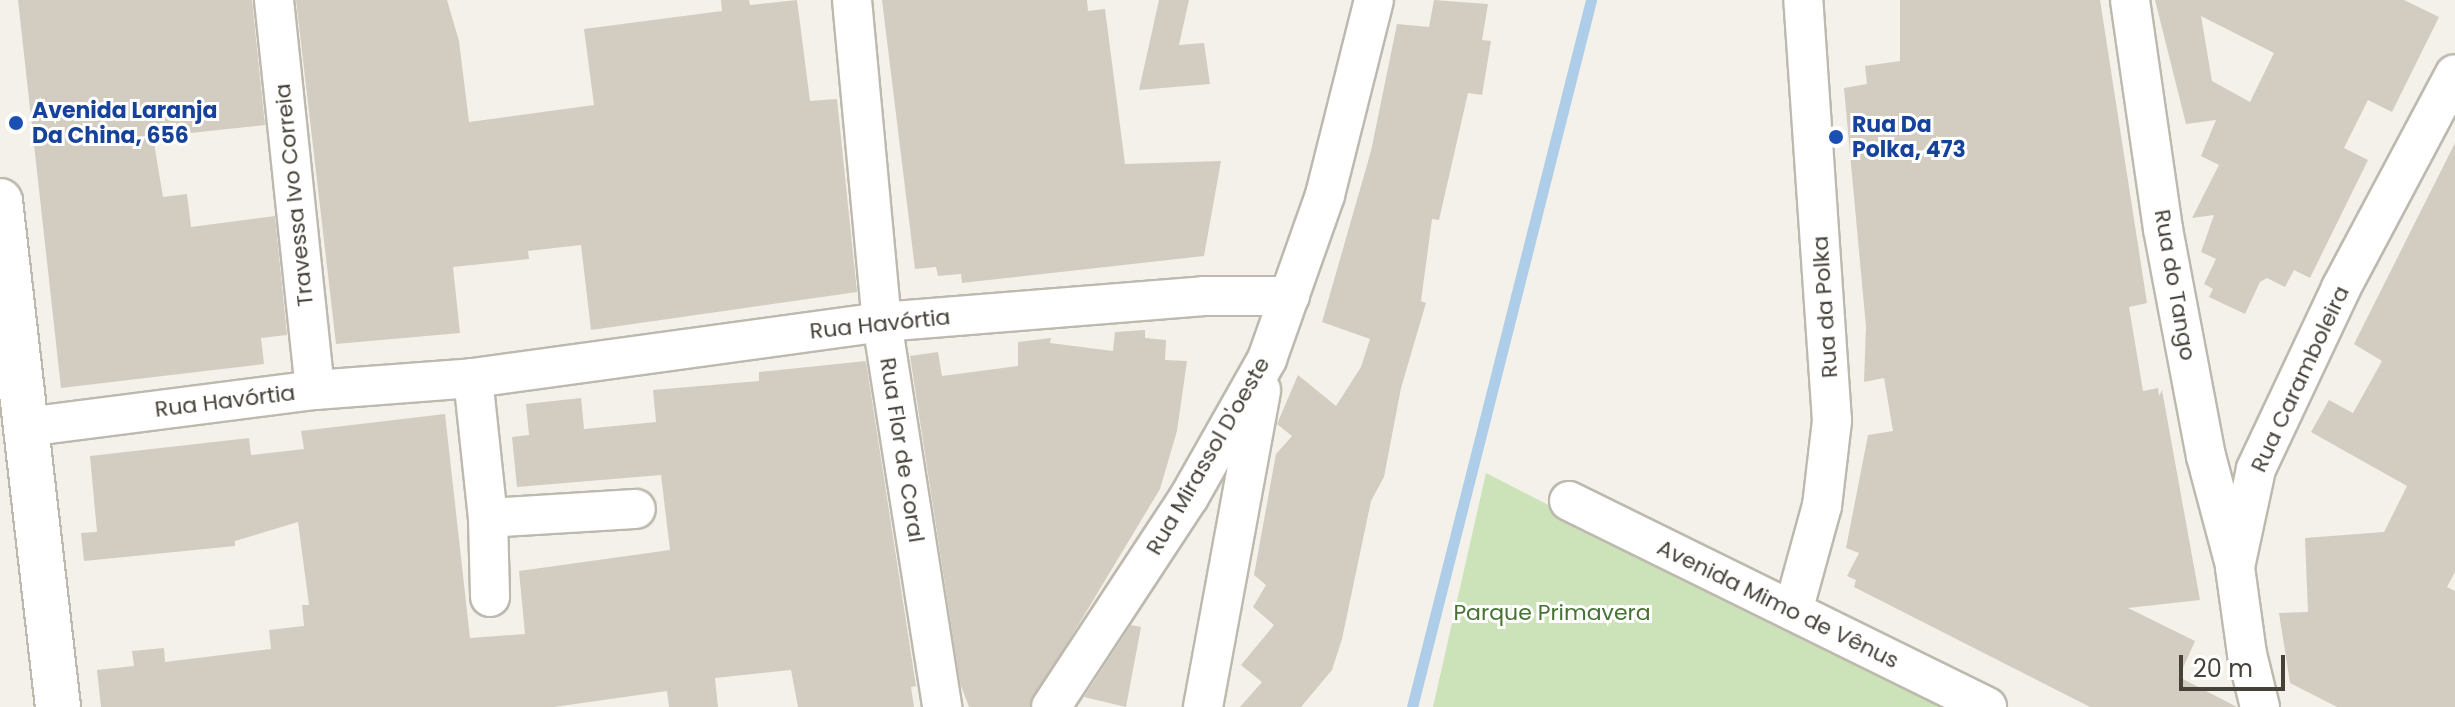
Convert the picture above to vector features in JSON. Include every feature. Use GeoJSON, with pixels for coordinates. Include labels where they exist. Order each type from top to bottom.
{"type":"FeatureCollection","features":[{"type":"Feature","properties":{"kind":"street","name":"Travessa Ivo Correia"},"geometry":{"type":"LineString","coordinates":[[274,0],[315,390]]}},
{"type":"Feature","properties":{"kind":"street","name":"Rua Flor de Coral"},"geometry":{"type":"LineString","coordinates":[[852,0],[882,322],[942,707]]}},
{"type":"Feature","properties":{"kind":"street","name":"Rua Mirassol D'oeste"},"geometry":{"type":"LineString","coordinates":[[1051,707],[1189,497],[1267,359],[1325,195],[1374,0]]}},
{"type":"Feature","properties":{"kind":"street","name":"Rua do Tango"},"geometry":{"type":"LineString","coordinates":[[2130,0],[2169,260],[2206,456],[2235,567]]}},
{"type":"Feature","properties":{"kind":"street","name":"Rua da Polka"},"geometry":{"type":"LineString","coordinates":[[1793,611],[1822,506],[1832,421],[1803,1]]}},
{"type":"Feature","properties":{"kind":"street","name":"Rua Caramboleira"},"geometry":{"type":"LineString","coordinates":[[2260,707],[2247,654],[2235,567],[2256,469],[2341,288],[2455,74]]}},
{"type":"Feature","properties":{"kind":"street"},"geometry":{"type":"LineString","coordinates":[[0,201],[58,707]]}},
{"type":"Feature","properties":{"kind":"street","name":"Rua Havórtia"},"geometry":{"type":"LineString","coordinates":[[26,427],[315,390],[473,378],[882,322],[1204,296],[1290,296]]}},
{"type":"Feature","properties":{"kind":"street"},"geometry":{"type":"LineString","coordinates":[[1203,707],[1267,359]]}},
{"type":"Feature","properties":{"kind":"street"},"geometry":{"type":"LineString","coordinates":[[473,378],[488,518],[490,597]]}},
{"type":"Feature","properties":{"kind":"street","name":"Avenida Mimo de Vênus"},"geometry":{"type":"LineString","coordinates":[[1569,501],[1987,707]]}},
{"type":"Feature","properties":{"kind":"street"},"geometry":{"type":"LineString","coordinates":[[488,518],[636,509]]}},
{"type":"Feature","properties":{"kind":"green space","name":"Parque Primavera"},"geometry":{"type":"Polygon","coordinates":[[[1486,473],[1943,707],[1433,707],[1486,473]]]}},
{"type":"Feature","properties":{"kind":"building"},"geometry":{"type":"Polygon","coordinates":[[[18,0],[252,0],[265,125],[153,137],[163,197],[187,194],[191,227],[275,216],[287,335],[261,338],[264,364],[61,388],[18,0]]]}},
{"type":"Feature","properties":{"kind":"building"},"geometry":{"type":"Polygon","coordinates":[[[296,0],[447,0],[459,41],[469,122],[594,105],[584,29],[722,11],[721,0],[749,0],[750,5],[797,0],[810,101],[837,99],[857,292],[591,330],[581,245],[528,251],[529,259],[453,267],[460,333],[336,344],[296,0]]]}},
{"type":"Feature","properties":{"kind":"building"},"geometry":{"type":"Polygon","coordinates":[[[882,0],[1087,0],[1088,11],[1105,9],[1125,164],[1221,161],[1204,256],[962,283],[961,274],[938,276],[936,267],[915,269],[882,0]]]}},
{"type":"Feature","properties":{"kind":"building"},"geometry":{"type":"Polygon","coordinates":[[[1159,0],[1189,0],[1179,45],[1204,43],[1210,84],[1139,90],[1159,0]]]}},
{"type":"Feature","properties":{"kind":"building"},"geometry":{"type":"Polygon","coordinates":[[[1434,0],[1488,4],[1482,40],[1491,41],[1482,95],[1468,93],[1439,220],[1432,219],[1421,301],[1426,303],[1401,388],[1384,477],[1371,501],[1342,639],[1332,670],[1301,707],[1240,707],[1262,682],[1241,665],[1274,625],[1253,607],[1266,585],[1254,575],[1276,454],[1292,436],[1277,424],[1298,375],[1336,406],[1361,367],[1370,339],[1322,322],[1371,151],[1397,24],[1429,27],[1434,0]]]}},
{"type":"Feature","properties":{"kind":"building"},"geometry":{"type":"Polygon","coordinates":[[[1900,0],[2100,0],[2147,303],[2129,307],[2143,391],[2158,388],[2159,396],[2162,390],[2200,600],[2128,608],[2195,641],[2179,677],[2237,707],[2090,707],[1854,587],[1856,580],[1847,576],[1859,553],[1846,548],[1868,435],[1893,431],[1884,378],[1864,382],[1866,327],[1844,88],[1867,84],[1865,66],[1900,61],[1900,0]]]}},
{"type":"Feature","properties":{"kind":"building"},"geometry":{"type":"Polygon","coordinates":[[[2155,0],[2404,0],[2439,17],[2392,112],[2368,100],[2344,148],[2368,160],[2310,278],[2294,270],[2285,287],[2267,278],[2260,282],[2245,314],[2209,297],[2213,289],[2204,284],[2216,259],[2201,252],[2214,215],[2192,218],[2219,165],[2201,156],[2216,120],[2186,124],[2155,0]],[[2201,16],[2212,81],[2250,102],[2274,53],[2201,16]]]}},
{"type":"Feature","properties":{"kind":"building"},"geometry":{"type":"Polygon","coordinates":[[[2455,143],[2455,572],[2447,587],[2455,591],[2455,707],[2337,707],[2290,683],[2279,613],[2308,612],[2305,538],[2384,532],[2407,486],[2311,432],[2329,400],[2353,413],[2382,361],[2354,344],[2455,143]]]}},
{"type":"Feature","properties":{"kind":"building"},"geometry":{"type":"Polygon","coordinates":[[[1145,330],[1145,338],[1166,340],[1165,360],[1187,361],[1177,431],[1160,489],[1029,707],[969,707],[960,683],[910,356],[938,352],[942,376],[1018,366],[1018,342],[1051,338],[1050,343],[1113,351],[1115,332],[1145,330]]]}},
{"type":"Feature","properties":{"kind":"building"},"geometry":{"type":"Polygon","coordinates":[[[866,361],[916,686],[911,687],[914,707],[798,707],[791,670],[715,678],[718,707],[669,707],[667,691],[554,707],[101,707],[97,670],[134,666],[132,651],[164,648],[165,662],[271,649],[269,630],[304,626],[302,605],[309,605],[298,522],[235,541],[235,546],[84,561],[81,533],[97,532],[90,456],[249,438],[251,455],[304,449],[301,431],[445,414],[470,638],[525,634],[519,571],[670,550],[661,475],[517,487],[512,437],[529,435],[526,404],[581,398],[584,429],[656,422],[653,390],[759,381],[759,372],[866,361]]]}},
{"type":"Feature","properties":{"kind":"building"},"geometry":{"type":"Polygon","coordinates":[[[1131,625],[1141,627],[1126,707],[1084,697],[1131,625]]]}},
{"type":"Feature","properties":{"kind":"waterway"},"geometry":{"type":"LineString","coordinates":[[1412,707],[1591,0]]}},
{"type":"Feature","properties":{"kind":"place","name":"Avenida Laranja Da China, 656"},"geometry":{"type":"Point","coordinates":[16,123]}},
{"type":"Feature","properties":{"kind":"place","name":"Rua Da Polka, 473"},"geometry":{"type":"Point","coordinates":[1836,137]}}]}
